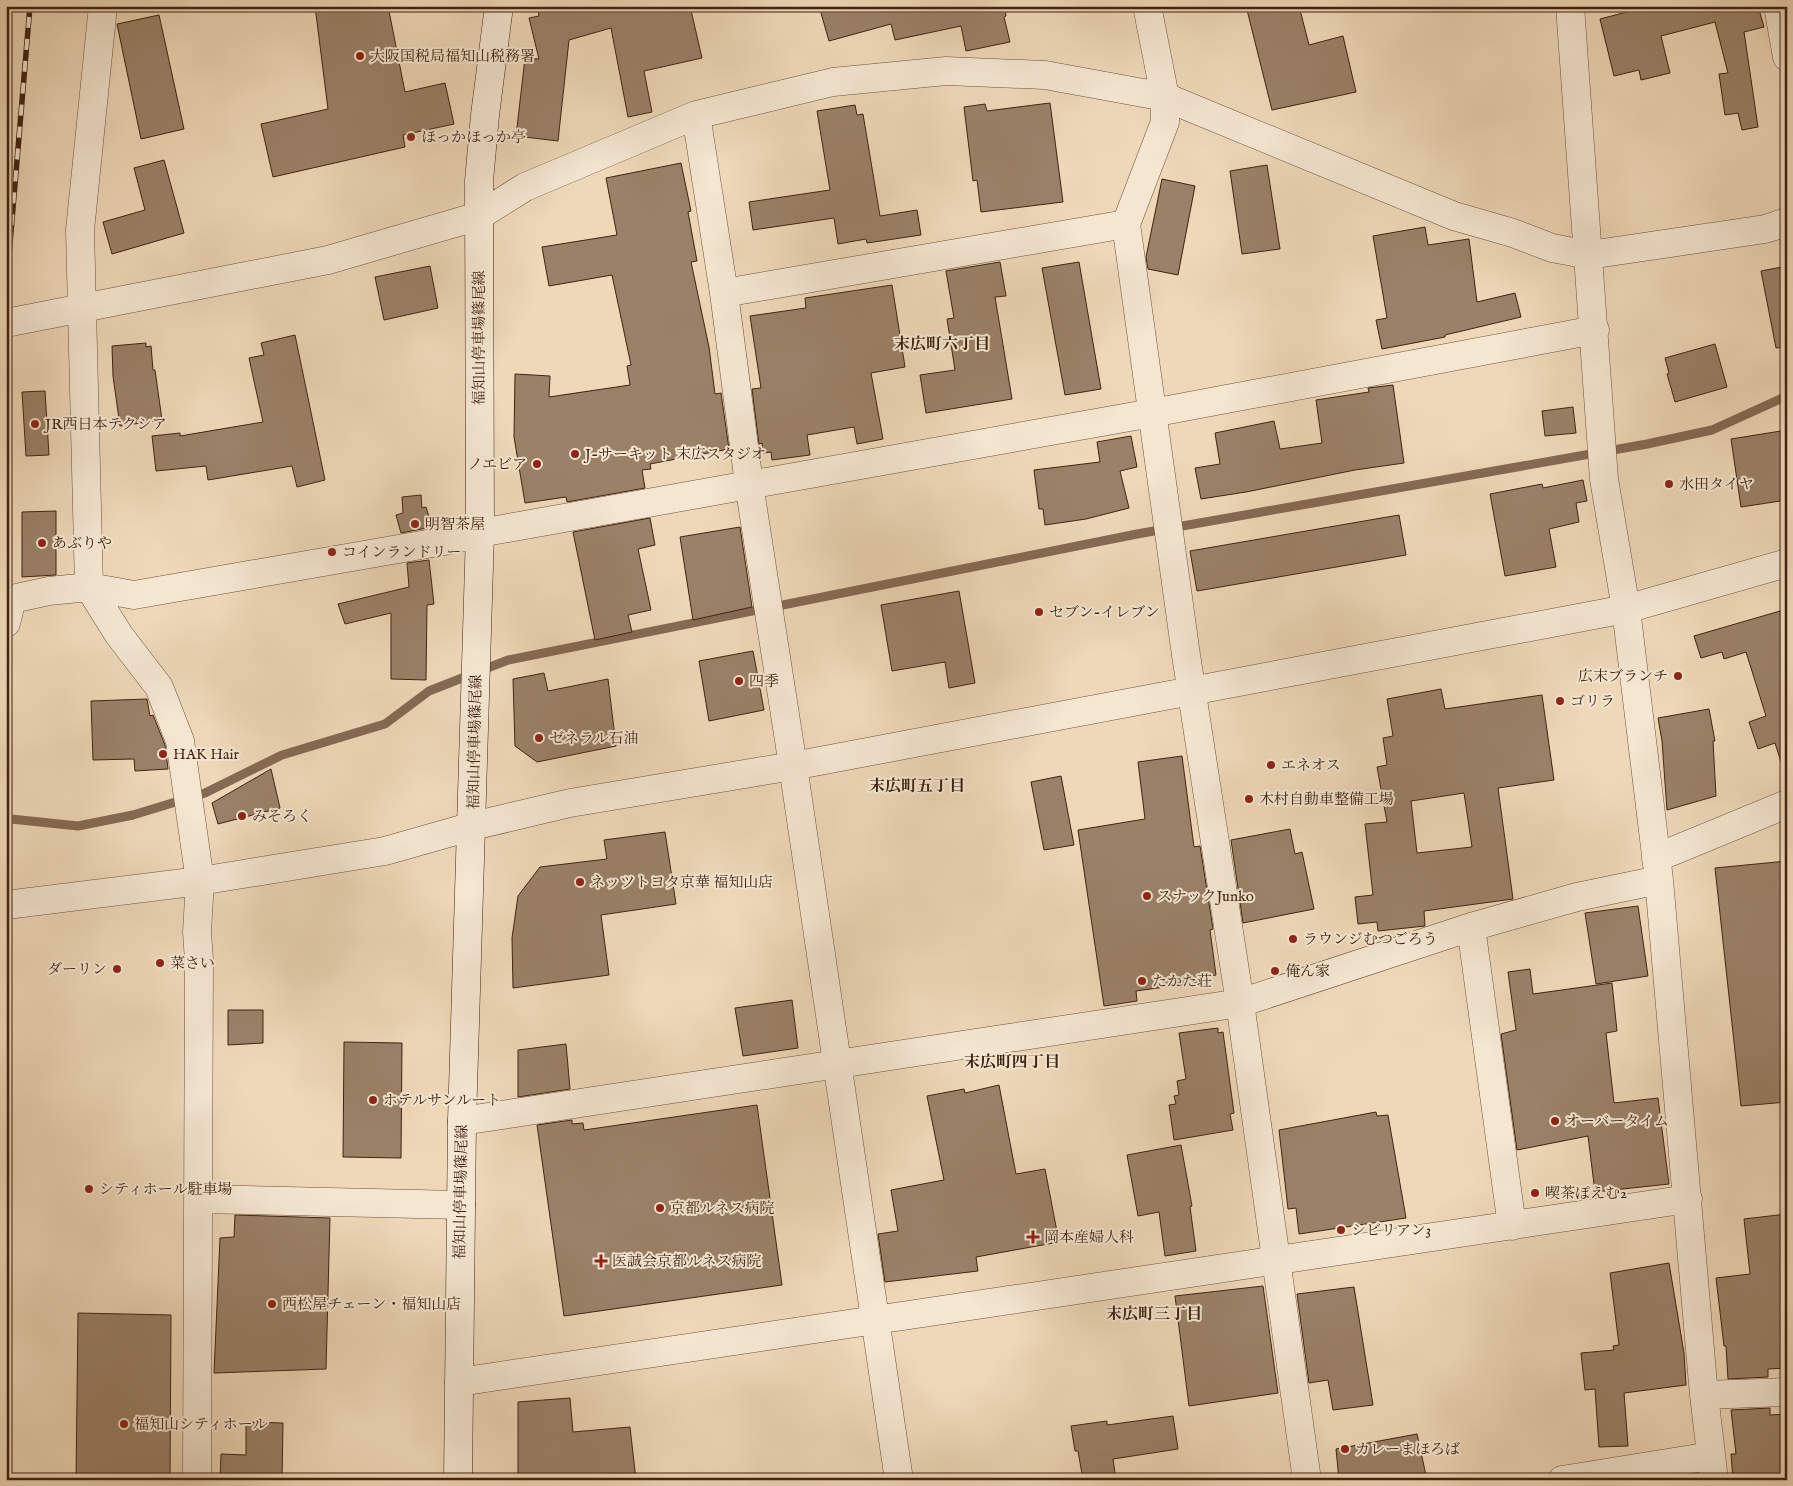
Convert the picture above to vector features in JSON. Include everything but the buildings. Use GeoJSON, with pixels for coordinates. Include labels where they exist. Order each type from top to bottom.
{"type":"FeatureCollection","features":[{"type":"Feature","properties":{"kind":"street"},"geometry":{"type":"LineString","coordinates":[[103,6],[80,230],[80,309],[89,587],[119,635],[159,687],[180,741],[200,881],[197,932],[199,960],[197,1480]]}},
{"type":"Feature","properties":{"kind":"street","name":"福知山停車場篠尾線"},"geometry":{"type":"LineString","coordinates":[[458,1480],[462,1122],[473,826],[480,533],[478,216],[485,115],[499,6]]}},
{"type":"Feature","properties":{"kind":"street"},"geometry":{"type":"LineString","coordinates":[[1146,6],[1165,97],[1165,122],[1126,224],[1152,413],[1240,1003],[1307,1480]]}},
{"type":"Feature","properties":{"kind":"street"},"geometry":{"type":"LineString","coordinates":[[1562,1480],[1712,1468],[1658,869],[1626,609],[1604,479],[1595,330],[1570,6]]}},
{"type":"Feature","properties":{"kind":"street"},"geometry":{"type":"LineString","coordinates":[[1778,6],[1787,57]]}},
{"type":"Feature","properties":{"kind":"street"},"geometry":{"type":"LineString","coordinates":[[6,323],[196,284],[328,260],[478,216],[525,188],[696,115],[832,82],[946,71],[1045,75],[1165,97],[1454,216],[1513,233],[1552,248],[1589,255],[1765,228],[1787,222]]}},
{"type":"Feature","properties":{"kind":"street"},"geometry":{"type":"LineString","coordinates":[[696,115],[724,293],[749,484],[793,766],[899,1480]]}},
{"type":"Feature","properties":{"kind":"street"},"geometry":{"type":"LineString","coordinates":[[724,293],[1126,224]]}},
{"type":"Feature","properties":{"kind":"street"},"geometry":{"type":"LineString","coordinates":[[6,623],[12,599],[48,591],[89,587],[134,595],[1152,413],[1595,330]]}},
{"type":"Feature","properties":{"kind":"street"},"geometry":{"type":"LineString","coordinates":[[6,905],[200,881],[384,851],[473,826],[570,803],[793,766],[1626,609],[1787,563]]}},
{"type":"Feature","properties":{"kind":"street"},"geometry":{"type":"LineString","coordinates":[[462,1122],[1240,1003],[1471,928],[1577,897],[1658,869],[1787,804]]}},
{"type":"Feature","properties":{"kind":"street"},"geometry":{"type":"LineString","coordinates":[[1471,928],[1512,1226]]}},
{"type":"Feature","properties":{"kind":"street"},"geometry":{"type":"LineString","coordinates":[[198,1199],[461,1206]]}},
{"type":"Feature","properties":{"kind":"street"},"geometry":{"type":"LineString","coordinates":[[459,1382],[1277,1262],[1688,1199]]}},
{"type":"Feature","properties":{"kind":"street"},"geometry":{"type":"LineString","coordinates":[[1704,1395],[1787,1392]]}},
{"type":"Feature","properties":{"kind":"waterway"},"geometry":{"type":"LineString","coordinates":[[11,819],[78,826],[133,815],[205,793],[282,755],[385,724],[429,691],[508,660],[1137,534],[1647,444],[1712,430],[1787,396]]}},
{"type":"Feature","properties":{"kind":"railway"},"geometry":{"type":"LineString","coordinates":[[6,291],[30,6]]}},
{"type":"Feature","properties":{"kind":"place","name":"大阪国税局福知山税務署"},"geometry":{"type":"Point","coordinates":[360,56]}},
{"type":"Feature","properties":{"kind":"place","name":"ほっかほっか亭"},"geometry":{"type":"Point","coordinates":[411,137]}},
{"type":"Feature","properties":{"kind":"place","name":"JR西日本テクシア"},"geometry":{"type":"Point","coordinates":[35,424]}},
{"type":"Feature","properties":{"kind":"place","name":"J-サーキット 末広スタジオ"},"geometry":{"type":"Point","coordinates":[575,454]}},
{"type":"Feature","properties":{"kind":"place","name":"ノエビア"},"geometry":{"type":"Point","coordinates":[537,464]}},
{"type":"Feature","properties":{"kind":"place","name":"水田タイヤ"},"geometry":{"type":"Point","coordinates":[1669,484]}},
{"type":"Feature","properties":{"kind":"place","name":"明智茶屋"},"geometry":{"type":"Point","coordinates":[415,524]}},
{"type":"Feature","properties":{"kind":"place","name":"あぶりや"},"geometry":{"type":"Point","coordinates":[42,543]}},
{"type":"Feature","properties":{"kind":"place","name":"コインランドリー"},"geometry":{"type":"Point","coordinates":[332,552]}},
{"type":"Feature","properties":{"kind":"place","name":"セブン-イレブン"},"geometry":{"type":"Point","coordinates":[1039,612]}},
{"type":"Feature","properties":{"kind":"place","name":"広末ブランチ"},"geometry":{"type":"Point","coordinates":[1678,676]}},
{"type":"Feature","properties":{"kind":"place","name":"四季"},"geometry":{"type":"Point","coordinates":[739,681]}},
{"type":"Feature","properties":{"kind":"place","name":"ゴリラ"},"geometry":{"type":"Point","coordinates":[1560,701]}},
{"type":"Feature","properties":{"kind":"place","name":"ゼネラル石油"},"geometry":{"type":"Point","coordinates":[539,738]}},
{"type":"Feature","properties":{"kind":"place","name":"HAK Hair"},"geometry":{"type":"Point","coordinates":[163,754]}},
{"type":"Feature","properties":{"kind":"place","name":"エネオス"},"geometry":{"type":"Point","coordinates":[1271,765]}},
{"type":"Feature","properties":{"kind":"place","name":"木村自動車整備工場"},"geometry":{"type":"Point","coordinates":[1249,799]}},
{"type":"Feature","properties":{"kind":"place","name":"みそろく"},"geometry":{"type":"Point","coordinates":[242,816]}},
{"type":"Feature","properties":{"kind":"place","name":"ネッツトヨタ京華 福知山店"},"geometry":{"type":"Point","coordinates":[580,882]}},
{"type":"Feature","properties":{"kind":"place","name":"スナックJunko"},"geometry":{"type":"Point","coordinates":[1147,896]}},
{"type":"Feature","properties":{"kind":"place","name":"ラウンジむつごろう"},"geometry":{"type":"Point","coordinates":[1293,939]}},
{"type":"Feature","properties":{"kind":"place","name":"菜さい"},"geometry":{"type":"Point","coordinates":[160,963]}},
{"type":"Feature","properties":{"kind":"place","name":"ダーリン"},"geometry":{"type":"Point","coordinates":[117,969]}},
{"type":"Feature","properties":{"kind":"place","name":"俺ん家"},"geometry":{"type":"Point","coordinates":[1275,971]}},
{"type":"Feature","properties":{"kind":"place","name":"たかた荘"},"geometry":{"type":"Point","coordinates":[1142,981]}},
{"type":"Feature","properties":{"kind":"place","name":"ホテルサンルート"},"geometry":{"type":"Point","coordinates":[373,1100]}},
{"type":"Feature","properties":{"kind":"place","name":"オーバータイム"},"geometry":{"type":"Point","coordinates":[1555,1121]}},
{"type":"Feature","properties":{"kind":"place","name":"シティホール駐車場"},"geometry":{"type":"Point","coordinates":[89,1189]}},
{"type":"Feature","properties":{"kind":"place","name":"喫茶ぽえむ2"},"geometry":{"type":"Point","coordinates":[1535,1193]}},
{"type":"Feature","properties":{"kind":"place","name":"京都ルネス病院"},"geometry":{"type":"Point","coordinates":[660,1208]}},
{"type":"Feature","properties":{"kind":"place","name":"シビリアン3"},"geometry":{"type":"Point","coordinates":[1341,1230]}},
{"type":"Feature","properties":{"kind":"place","name":"岡本産婦人科"},"geometry":{"type":"Point","coordinates":[1033,1237]}},
{"type":"Feature","properties":{"kind":"place","name":"医誠会京都ルネス病院"},"geometry":{"type":"Point","coordinates":[601,1261]}},
{"type":"Feature","properties":{"kind":"place","name":"西松屋チェーン・福知山店"},"geometry":{"type":"Point","coordinates":[272,1304]}},
{"type":"Feature","properties":{"kind":"place","name":"福知山シティホール"},"geometry":{"type":"Point","coordinates":[124,1424]}},
{"type":"Feature","properties":{"kind":"place","name":"カレーまほろば"},"geometry":{"type":"Point","coordinates":[1345,1449]}},
{"type":"Feature","properties":{"kind":"district","name":"末広町六丁目"},"geometry":{"type":"Point","coordinates":[942,345]}},
{"type":"Feature","properties":{"kind":"district","name":"末広町五丁目"},"geometry":{"type":"Point","coordinates":[917,787]}},
{"type":"Feature","properties":{"kind":"district","name":"末広町四丁目"},"geometry":{"type":"Point","coordinates":[1012,1063]}},
{"type":"Feature","properties":{"kind":"district","name":"末広町三丁目"},"geometry":{"type":"Point","coordinates":[1154,1315]}}]}
